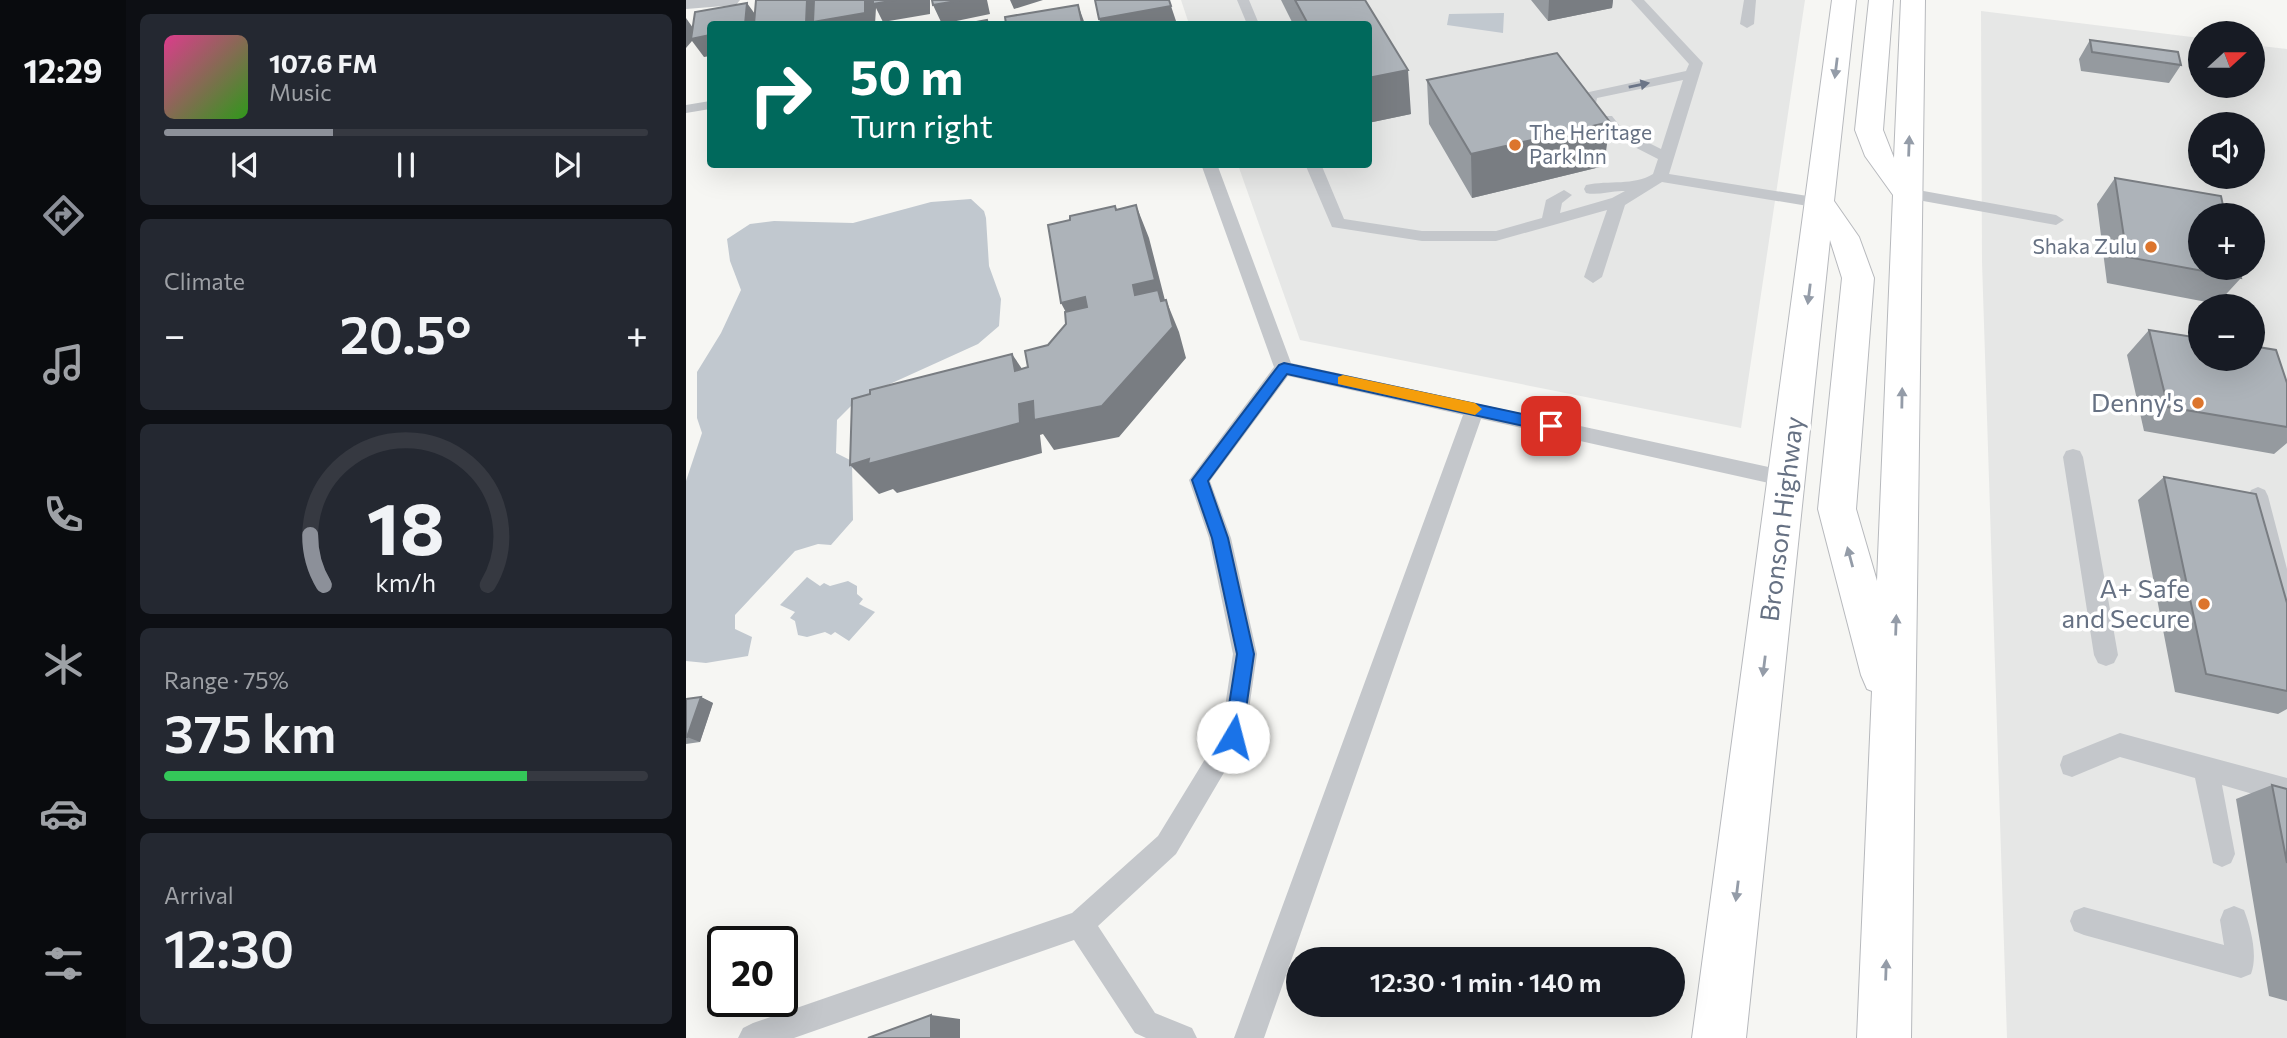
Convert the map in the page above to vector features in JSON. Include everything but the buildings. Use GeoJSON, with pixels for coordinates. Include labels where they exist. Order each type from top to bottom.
{"type":"FeatureCollection","features":[{"type":"Feature","properties":{"kind":"highway","name":"Bronson Highway"},"geometry":{"type":"LineString","coordinates":[[1719,1038],[1844,0]]}},
{"type":"Feature","properties":{"kind":"highway"},"geometry":{"type":"LineString","coordinates":[[1881,0],[1869,130],[1873,147],[1883,165],[1907,192]]}},
{"type":"Feature","properties":{"kind":"highway"},"geometry":{"type":"LineString","coordinates":[[1884,1038],[1913,0]]}},
{"type":"Feature","properties":{"kind":"highway"},"geometry":{"type":"LineString","coordinates":[[1820,202],[1843,233],[1853,252],[1858,278],[1838,509],[1893,718]]}},
{"type":"Feature","properties":{"kind":"street"},"geometry":{"type":"LineString","coordinates":[[686,2],[728,0]]}},
{"type":"Feature","properties":{"kind":"lane"},"geometry":{"type":"LineString","coordinates":[[1243,0],[1252,21]]}},
{"type":"Feature","properties":{"kind":"lane"},"geometry":{"type":"LineString","coordinates":[[1637,0],[1696,63],[1660,177]]}},
{"type":"Feature","properties":{"kind":"lane"},"geometry":{"type":"LineString","coordinates":[[1747,24],[1750,0]]}},
{"type":"Feature","properties":{"kind":"lane"},"geometry":{"type":"LineString","coordinates":[[1591,100],[1589,96],[1694,74]]}},
{"type":"Feature","properties":{"kind":"lane"},"geometry":{"type":"LineString","coordinates":[[686,109],[707,106]]}},
{"type":"Feature","properties":{"kind":"lane"},"geometry":{"type":"LineString","coordinates":[[1607,119],[1618,133],[1665,156]]}},
{"type":"Feature","properties":{"kind":"lane"},"geometry":{"type":"LineString","coordinates":[[1210,168],[1284,368]]}},
{"type":"Feature","properties":{"kind":"lane"},"geometry":{"type":"LineString","coordinates":[[1315,168],[1338,223],[1422,236],[1496,236],[1618,202],[1660,177],[1820,202]]}},
{"type":"Feature","properties":{"kind":"lane"},"geometry":{"type":"LineString","coordinates":[[1592,189],[1611,185],[1644,187]]}},
{"type":"Feature","properties":{"kind":"lane"},"geometry":{"type":"LineString","coordinates":[[1907,192],[2056,220]]}},
{"type":"Feature","properties":{"kind":"lane"},"geometry":{"type":"LineString","coordinates":[[1549,222],[1553,200],[1564,195]]}},
{"type":"Feature","properties":{"kind":"lane"},"geometry":{"type":"LineString","coordinates":[[1593,276],[1618,202]]}},
{"type":"Feature","properties":{"kind":"lane"},"geometry":{"type":"LineString","coordinates":[[1284,368],[1787,479]]}},
{"type":"Feature","properties":{"kind":"lane"},"geometry":{"type":"LineString","coordinates":[[753,1038],[1080,924],[1167,845],[1233,737],[1245,654],[1220,538],[1199,480],[1284,368]]}},
{"type":"Feature","properties":{"kind":"lane"},"geometry":{"type":"LineString","coordinates":[[1249,1038],[1475,409]]}},
{"type":"Feature","properties":{"kind":"lane"},"geometry":{"type":"LineString","coordinates":[[2073,457],[2106,655]]}},
{"type":"Feature","properties":{"kind":"lane"},"geometry":{"type":"LineString","coordinates":[[2258,496],[2287,612]]}},
{"type":"Feature","properties":{"kind":"lane"},"geometry":{"type":"LineString","coordinates":[[2071,765],[2120,745],[2287,790]]}},
{"type":"Feature","properties":{"kind":"lane"},"geometry":{"type":"LineString","coordinates":[[2206,769],[2222,854]]}},
{"type":"Feature","properties":{"kind":"lane"},"geometry":{"type":"LineString","coordinates":[[2084,921],[2241,964],[2234,920]]}},
{"type":"Feature","properties":{"kind":"lane"},"geometry":{"type":"LineString","coordinates":[[1080,924],[1145,1023],[1182,1038]]}},
{"type":"Feature","properties":{"kind":"shaded area"},"geometry":{"type":"Polygon","coordinates":[[[1181,0],[1805,0],[1741,428],[1300,340],[1239,168],[1372,168],[1372,21],[1188,21],[1181,0]]]}},
{"type":"Feature","properties":{"kind":"shaded area"},"geometry":{"type":"Polygon","coordinates":[[[1981,11],[2188,37],[2188,98],[2265,98],[2265,46],[2287,49],[2287,1038],[2007,1038],[1982,262],[1981,11]]]}},
{"type":"Feature","properties":{"kind":"shaded area"},"geometry":{"type":"Polygon","coordinates":[[[1504,13],[1503,33],[1447,25],[1449,14],[1504,13]]]}},
{"type":"Feature","properties":{"kind":"shaded area"},"geometry":{"type":"Polygon","coordinates":[[[971,199],[984,211],[986,218],[989,266],[1001,299],[999,326],[978,344],[859,398],[837,420],[836,453],[852,461],[853,520],[831,545],[818,544],[795,551],[735,615],[735,629],[752,637],[748,656],[706,663],[686,661],[686,481],[702,433],[697,418],[697,372],[721,333],[741,290],[730,261],[727,239],[750,224],[774,221],[853,223],[931,202],[971,199]]]}},
{"type":"Feature","properties":{"kind":"shaded area"},"geometry":{"type":"Polygon","coordinates":[[[807,577],[820,586],[824,583],[830,586],[848,581],[857,586],[857,594],[863,599],[859,604],[875,612],[849,641],[835,632],[831,635],[825,632],[807,637],[798,635],[795,621],[790,618],[795,612],[780,605],[807,577]]]}},
{"type":"Feature","properties":{"kind":"slow traffic"},"geometry":{"type":"LineString","coordinates":[[1343,380],[1475,409]]}},
{"type":"Feature","properties":{"kind":"place","name":"The Heritage Park Inn"},"geometry":{"type":"Point","coordinates":[1515,145]}},
{"type":"Feature","properties":{"kind":"place","name":"Shaka Zulu"},"geometry":{"type":"Point","coordinates":[2151,247]}},
{"type":"Feature","properties":{"kind":"place","name":"Denny's"},"geometry":{"type":"Point","coordinates":[2198,403]}},
{"type":"Feature","properties":{"kind":"place","name":"A+ Safe and Secure"},"geometry":{"type":"Point","coordinates":[2204,604]}},
{"type":"Feature","properties":{"kind":"route"},"geometry":{"type":"LineString","coordinates":[[1233,737],[1245,654],[1220,538],[1199,480],[1284,368],[1551,426]]}}]}
